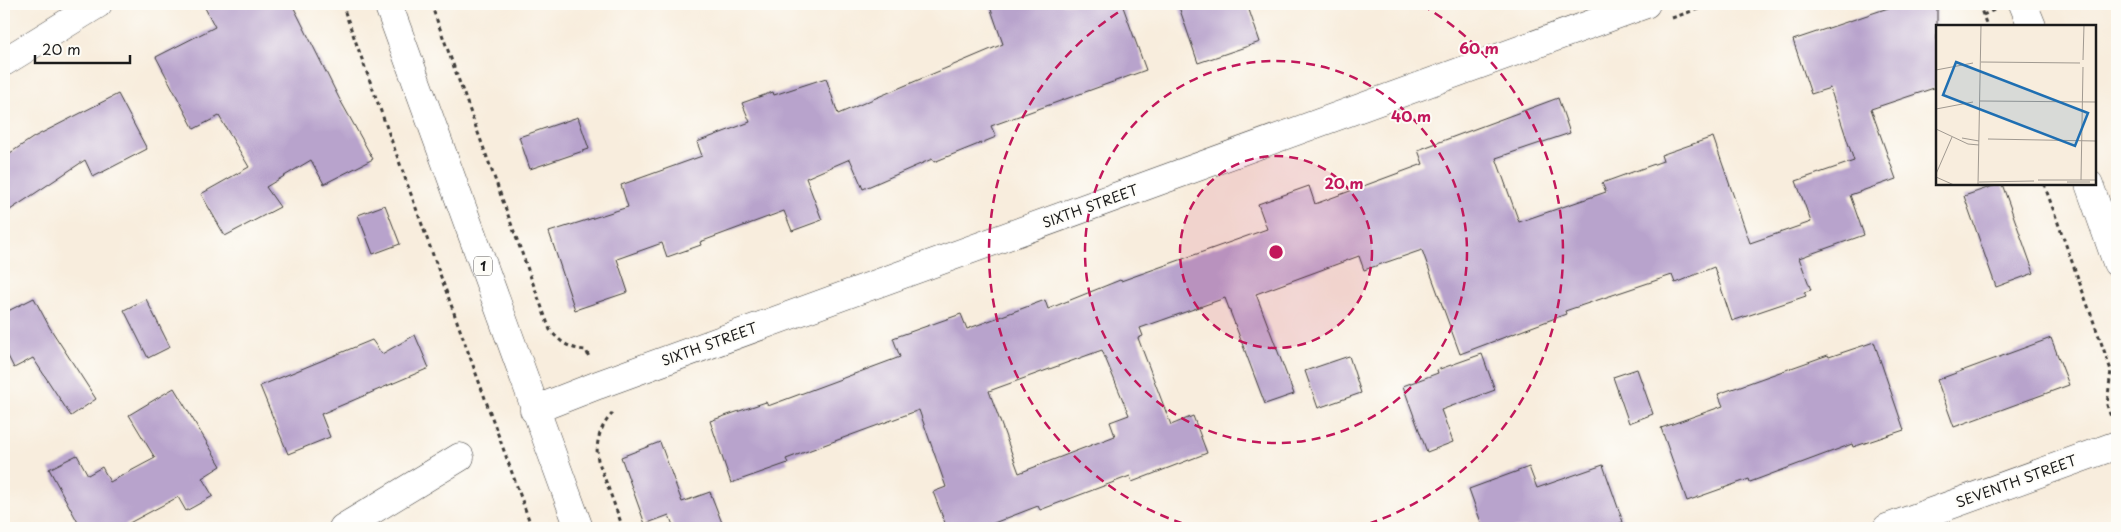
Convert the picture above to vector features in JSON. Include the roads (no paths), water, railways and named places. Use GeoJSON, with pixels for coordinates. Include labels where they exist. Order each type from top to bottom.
{"type":"FeatureCollection","features":[{"type":"Feature","properties":{"kind":"main road"},"geometry":{"type":"LineString","coordinates":[[4,62],[98,4]]}},
{"type":"Feature","properties":{"kind":"main road","name":"1"},"geometry":{"type":"LineString","coordinates":[[388,4],[534,410],[579,528]]}},
{"type":"Feature","properties":{"kind":"main road","name":"SIXTH STREET"},"geometry":{"type":"LineString","coordinates":[[534,410],[626,374],[1646,4]]}},
{"type":"Feature","properties":{"kind":"main road"},"geometry":{"type":"LineString","coordinates":[[2023,4],[2032,25]]}},
{"type":"Feature","properties":{"kind":"main road"},"geometry":{"type":"LineString","coordinates":[[2089,185],[2117,262]]}},
{"type":"Feature","properties":{"kind":"main road","name":"SEVENTH STREET"},"geometry":{"type":"LineString","coordinates":[[1887,528],[2115,433]]}},
{"type":"Feature","properties":{"kind":"main road"},"geometry":{"type":"LineString","coordinates":[[343,528],[460,457]]}}]}
